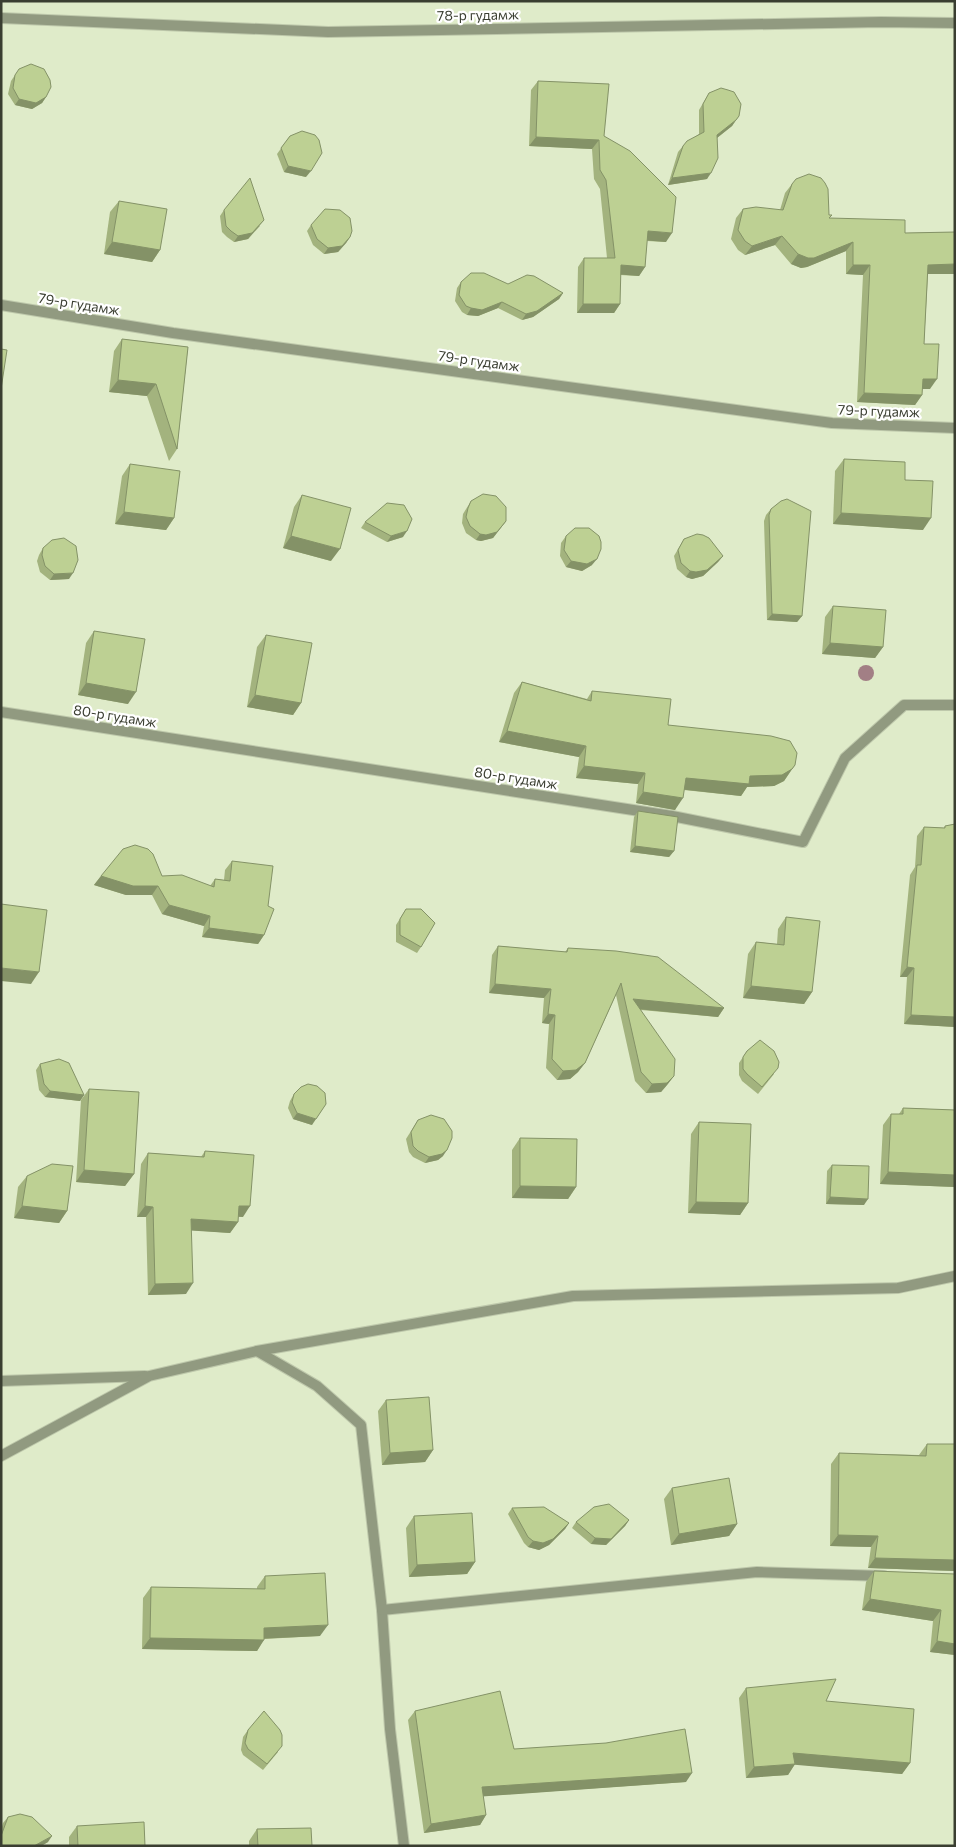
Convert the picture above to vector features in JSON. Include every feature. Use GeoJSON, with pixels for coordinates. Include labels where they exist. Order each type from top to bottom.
{"type":"FeatureCollection","features":[{"type":"Feature","properties":{"kind":"street","name":"78-р гудамж"},"geometry":{"type":"LineString","coordinates":[[1,18],[328,32],[881,22],[955,23]]}},
{"type":"Feature","properties":{"kind":"street","name":"79-р гудамж"},"geometry":{"type":"LineString","coordinates":[[1,305],[173,333],[832,423],[955,428]]}},
{"type":"Feature","properties":{"kind":"street","name":"80-р гудамж"},"geometry":{"type":"LineString","coordinates":[[1,712],[672,816],[803,842],[844,758],[904,705],[955,705]]}},
{"type":"Feature","properties":{"kind":"street"},"geometry":{"type":"LineString","coordinates":[[1,1381],[149,1376],[257,1351],[572,1296],[898,1288],[955,1276]]}},
{"type":"Feature","properties":{"kind":"street"},"geometry":{"type":"LineString","coordinates":[[257,1351],[317,1386],[361,1425],[382,1610],[390,1729],[404,1846]]}},
{"type":"Feature","properties":{"kind":"street"},"geometry":{"type":"LineString","coordinates":[[1,1456],[149,1376]]}},
{"type":"Feature","properties":{"kind":"street"},"geometry":{"type":"LineString","coordinates":[[382,1610],[757,1572],[895,1576]]}},
{"type":"Feature","properties":{"kind":"building"},"geometry":{"type":"Polygon","coordinates":[[[31,64],[44,69],[50,80],[51,87],[46,97],[36,103],[19,99],[13,88],[15,75],[19,69],[31,64]]]}},
{"type":"Feature","properties":{"kind":"building"},"geometry":{"type":"Polygon","coordinates":[[[538,81],[609,84],[604,136],[630,151],[676,197],[672,233],[648,231],[645,267],[621,265],[620,304],[583,304],[584,258],[615,258],[606,180],[600,170],[599,140],[536,137],[538,81]]]}},
{"type":"Feature","properties":{"kind":"building"},"geometry":{"type":"Polygon","coordinates":[[[721,88],[734,92],[741,104],[739,116],[736,120],[717,135],[718,158],[711,173],[672,178],[683,146],[687,141],[704,132],[703,104],[709,93],[721,88]]]}},
{"type":"Feature","properties":{"kind":"building"},"geometry":{"type":"Polygon","coordinates":[[[302,131],[315,135],[319,140],[322,153],[311,171],[288,166],[281,148],[290,136],[302,131]]]}},
{"type":"Feature","properties":{"kind":"building"},"geometry":{"type":"Polygon","coordinates":[[[809,174],[821,178],[828,189],[829,215],[832,215],[829,218],[905,220],[905,233],[955,232],[955,264],[928,265],[924,344],[939,344],[937,379],[923,379],[922,395],[864,393],[870,265],[853,265],[853,242],[814,258],[808,258],[798,254],[782,236],[752,246],[745,241],[738,230],[743,209],[756,207],[783,210],[792,184],[796,179],[809,174]]]}},
{"type":"Feature","properties":{"kind":"building"},"geometry":{"type":"Polygon","coordinates":[[[250,178],[264,220],[252,233],[238,236],[226,226],[224,210],[250,178]]]}},
{"type":"Feature","properties":{"kind":"building"},"geometry":{"type":"Polygon","coordinates":[[[119,201],[167,209],[160,250],[112,242],[119,201]]]}},
{"type":"Feature","properties":{"kind":"building"},"geometry":{"type":"Polygon","coordinates":[[[325,209],[340,210],[350,218],[352,231],[350,237],[342,246],[328,248],[317,239],[311,225],[325,209]]]}},
{"type":"Feature","properties":{"kind":"building"},"geometry":{"type":"Polygon","coordinates":[[[471,273],[484,273],[508,284],[527,275],[534,276],[563,293],[537,311],[526,314],[502,302],[482,310],[471,308],[466,306],[459,295],[461,282],[471,273]]]}},
{"type":"Feature","properties":{"kind":"building"},"geometry":{"type":"Polygon","coordinates":[[[122,339],[188,347],[177,449],[156,384],[118,380],[122,339]]]}},
{"type":"Feature","properties":{"kind":"building"},"geometry":{"type":"Polygon","coordinates":[[[1,349],[7,350],[1,389],[1,349]]]}},
{"type":"Feature","properties":{"kind":"building"},"geometry":{"type":"Polygon","coordinates":[[[844,459],[905,462],[905,480],[933,481],[931,518],[841,513],[844,459]]]}},
{"type":"Feature","properties":{"kind":"building"},"geometry":{"type":"Polygon","coordinates":[[[130,464],[180,471],[174,518],[124,512],[130,464]]]}},
{"type":"Feature","properties":{"kind":"building"},"geometry":{"type":"Polygon","coordinates":[[[483,494],[496,496],[506,507],[506,521],[497,532],[486,535],[480,534],[470,526],[466,517],[471,501],[483,494]]]}},
{"type":"Feature","properties":{"kind":"building"},"geometry":{"type":"Polygon","coordinates":[[[302,495],[351,508],[340,549],[291,536],[302,495]]]}},
{"type":"Feature","properties":{"kind":"building"},"geometry":{"type":"Polygon","coordinates":[[[787,499],[811,511],[802,616],[772,614],[769,515],[771,509],[787,499]]]}},
{"type":"Feature","properties":{"kind":"building"},"geometry":{"type":"Polygon","coordinates":[[[387,503],[404,505],[412,519],[407,531],[391,536],[365,522],[387,503]]]}},
{"type":"Feature","properties":{"kind":"building"},"geometry":{"type":"Polygon","coordinates":[[[575,528],[589,528],[599,536],[601,549],[597,559],[587,564],[571,561],[564,550],[566,536],[575,528]]]}},
{"type":"Feature","properties":{"kind":"building"},"geometry":{"type":"Polygon","coordinates":[[[697,534],[709,538],[723,556],[707,570],[696,572],[690,571],[681,563],[678,550],[684,539],[697,534]]]}},
{"type":"Feature","properties":{"kind":"building"},"geometry":{"type":"Polygon","coordinates":[[[64,538],[76,546],[78,560],[73,573],[54,574],[45,566],[42,555],[43,548],[52,540],[64,538]]]}},
{"type":"Feature","properties":{"kind":"building"},"geometry":{"type":"Polygon","coordinates":[[[833,606],[886,610],[883,647],[830,643],[833,606]]]}},
{"type":"Feature","properties":{"kind":"building"},"geometry":{"type":"Polygon","coordinates":[[[94,631],[145,639],[136,692],[86,683],[94,631]]]}},
{"type":"Feature","properties":{"kind":"building"},"geometry":{"type":"Polygon","coordinates":[[[266,635],[312,643],[301,703],[255,695],[266,635]]]}},
{"type":"Feature","properties":{"kind":"building"},"geometry":{"type":"Polygon","coordinates":[[[522,682],[591,701],[592,691],[671,699],[668,725],[771,736],[790,741],[797,753],[795,765],[782,775],[750,776],[749,784],[686,778],[683,798],[643,792],[645,773],[584,766],[586,746],[507,731],[522,682]]]}},
{"type":"Feature","properties":{"kind":"building"},"geometry":{"type":"Polygon","coordinates":[[[638,811],[678,817],[674,851],[635,846],[638,811]]]}},
{"type":"Feature","properties":{"kind":"building"},"geometry":{"type":"Polygon","coordinates":[[[955,824],[955,1017],[911,1015],[914,968],[907,967],[917,865],[921,865],[924,827],[945,828],[945,826],[955,824]]]}},
{"type":"Feature","properties":{"kind":"building"},"geometry":{"type":"Polygon","coordinates":[[[135,845],[148,849],[153,854],[162,876],[182,875],[214,887],[215,879],[230,881],[232,861],[273,866],[268,906],[274,909],[264,935],[209,928],[210,916],[169,905],[158,886],[133,886],[101,876],[123,849],[135,845]]]}},
{"type":"Feature","properties":{"kind":"building"},"geometry":{"type":"Polygon","coordinates":[[[1,904],[47,910],[39,972],[1,968],[1,904]]]}},
{"type":"Feature","properties":{"kind":"building"},"geometry":{"type":"Polygon","coordinates":[[[406,909],[421,909],[435,923],[421,947],[400,935],[400,919],[406,909]]]}},
{"type":"Feature","properties":{"kind":"building"},"geometry":{"type":"Polygon","coordinates":[[[786,917],[820,921],[812,992],[751,986],[756,942],[784,945],[786,917]]]}},
{"type":"Feature","properties":{"kind":"building"},"geometry":{"type":"Polygon","coordinates":[[[498,946],[567,952],[568,948],[616,951],[658,957],[724,1008],[633,999],[675,1059],[674,1076],[667,1083],[652,1084],[641,1072],[621,983],[585,1063],[576,1070],[563,1071],[552,1059],[555,1015],[548,1014],[551,989],[495,984],[498,946]]]}},
{"type":"Feature","properties":{"kind":"building"},"geometry":{"type":"Polygon","coordinates":[[[760,1040],[774,1051],[779,1062],[778,1068],[762,1087],[743,1069],[743,1057],[760,1040]]]}},
{"type":"Feature","properties":{"kind":"building"},"geometry":{"type":"Polygon","coordinates":[[[59,1059],[69,1063],[84,1095],[50,1091],[44,1084],[40,1064],[59,1059]]]}},
{"type":"Feature","properties":{"kind":"building"},"geometry":{"type":"Polygon","coordinates":[[[308,1084],[317,1086],[325,1093],[326,1104],[316,1119],[297,1113],[292,1102],[294,1094],[301,1087],[308,1084]]]}},
{"type":"Feature","properties":{"kind":"building"},"geometry":{"type":"Polygon","coordinates":[[[89,1089],[139,1092],[134,1174],[84,1170],[89,1089]]]}},
{"type":"Feature","properties":{"kind":"building"},"geometry":{"type":"Polygon","coordinates":[[[903,1108],[955,1110],[955,1175],[888,1172],[891,1114],[903,1114],[903,1108]]]}},
{"type":"Feature","properties":{"kind":"building"},"geometry":{"type":"Polygon","coordinates":[[[431,1115],[444,1119],[452,1131],[452,1138],[447,1150],[442,1154],[429,1157],[413,1146],[411,1132],[418,1120],[431,1115]]]}},
{"type":"Feature","properties":{"kind":"building"},"geometry":{"type":"Polygon","coordinates":[[[699,1122],[751,1124],[748,1203],[696,1202],[699,1122]]]}},
{"type":"Feature","properties":{"kind":"building"},"geometry":{"type":"Polygon","coordinates":[[[520,1138],[577,1139],[576,1187],[520,1186],[520,1138]]]}},
{"type":"Feature","properties":{"kind":"building"},"geometry":{"type":"Polygon","coordinates":[[[205,1151],[254,1155],[250,1206],[239,1206],[238,1222],[191,1219],[193,1283],[155,1284],[153,1207],[145,1206],[148,1153],[204,1157],[205,1151]]]}},
{"type":"Feature","properties":{"kind":"building"},"geometry":{"type":"Polygon","coordinates":[[[52,1164],[73,1166],[67,1211],[22,1206],[27,1176],[52,1164]]]}},
{"type":"Feature","properties":{"kind":"building"},"geometry":{"type":"Polygon","coordinates":[[[832,1165],[869,1166],[868,1199],[830,1197],[832,1165]]]}},
{"type":"Feature","properties":{"kind":"building"},"geometry":{"type":"Polygon","coordinates":[[[429,1397],[433,1450],[390,1453],[386,1400],[429,1397]]]}},
{"type":"Feature","properties":{"kind":"building"},"geometry":{"type":"Polygon","coordinates":[[[927,1444],[955,1444],[955,1560],[875,1558],[878,1536],[838,1535],[839,1453],[926,1456],[927,1444]]]}},
{"type":"Feature","properties":{"kind":"building"},"geometry":{"type":"Polygon","coordinates":[[[729,1478],[737,1524],[679,1534],[672,1488],[729,1478]]]}},
{"type":"Feature","properties":{"kind":"building"},"geometry":{"type":"Polygon","coordinates":[[[609,1504],[629,1520],[611,1539],[595,1538],[576,1522],[594,1507],[609,1504]]]}},
{"type":"Feature","properties":{"kind":"building"},"geometry":{"type":"Polygon","coordinates":[[[544,1507],[569,1523],[553,1539],[543,1543],[533,1541],[528,1537],[512,1508],[544,1507]]]}},
{"type":"Feature","properties":{"kind":"building"},"geometry":{"type":"Polygon","coordinates":[[[472,1513],[475,1562],[417,1565],[414,1516],[472,1513]]]}},
{"type":"Feature","properties":{"kind":"building"},"geometry":{"type":"Polygon","coordinates":[[[874,1571],[955,1574],[955,1644],[937,1641],[941,1610],[870,1599],[874,1571]]]}},
{"type":"Feature","properties":{"kind":"building"},"geometry":{"type":"Polygon","coordinates":[[[325,1573],[328,1625],[264,1628],[264,1640],[150,1638],[151,1587],[265,1589],[265,1576],[325,1573]]]}},
{"type":"Feature","properties":{"kind":"building"},"geometry":{"type":"Polygon","coordinates":[[[836,1679],[826,1701],[914,1709],[910,1763],[793,1753],[795,1764],[754,1767],[746,1688],[836,1679]]]}},
{"type":"Feature","properties":{"kind":"building"},"geometry":{"type":"Polygon","coordinates":[[[500,1691],[514,1749],[606,1743],[685,1729],[692,1773],[482,1787],[486,1815],[431,1824],[415,1711],[500,1691]]]}},
{"type":"Feature","properties":{"kind":"building"},"geometry":{"type":"Polygon","coordinates":[[[264,1711],[282,1735],[282,1746],[267,1764],[248,1749],[245,1743],[248,1730],[264,1711]]]}},
{"type":"Feature","properties":{"kind":"building"},"geometry":{"type":"Polygon","coordinates":[[[20,1814],[32,1817],[52,1836],[34,1846],[1,1846],[1,1836],[8,1817],[20,1814]]]}},
{"type":"Feature","properties":{"kind":"building"},"geometry":{"type":"Polygon","coordinates":[[[144,1822],[145,1846],[78,1846],[77,1826],[144,1822]]]}},
{"type":"Feature","properties":{"kind":"building"},"geometry":{"type":"Polygon","coordinates":[[[311,1828],[312,1846],[258,1846],[257,1829],[311,1828]]]}}]}
